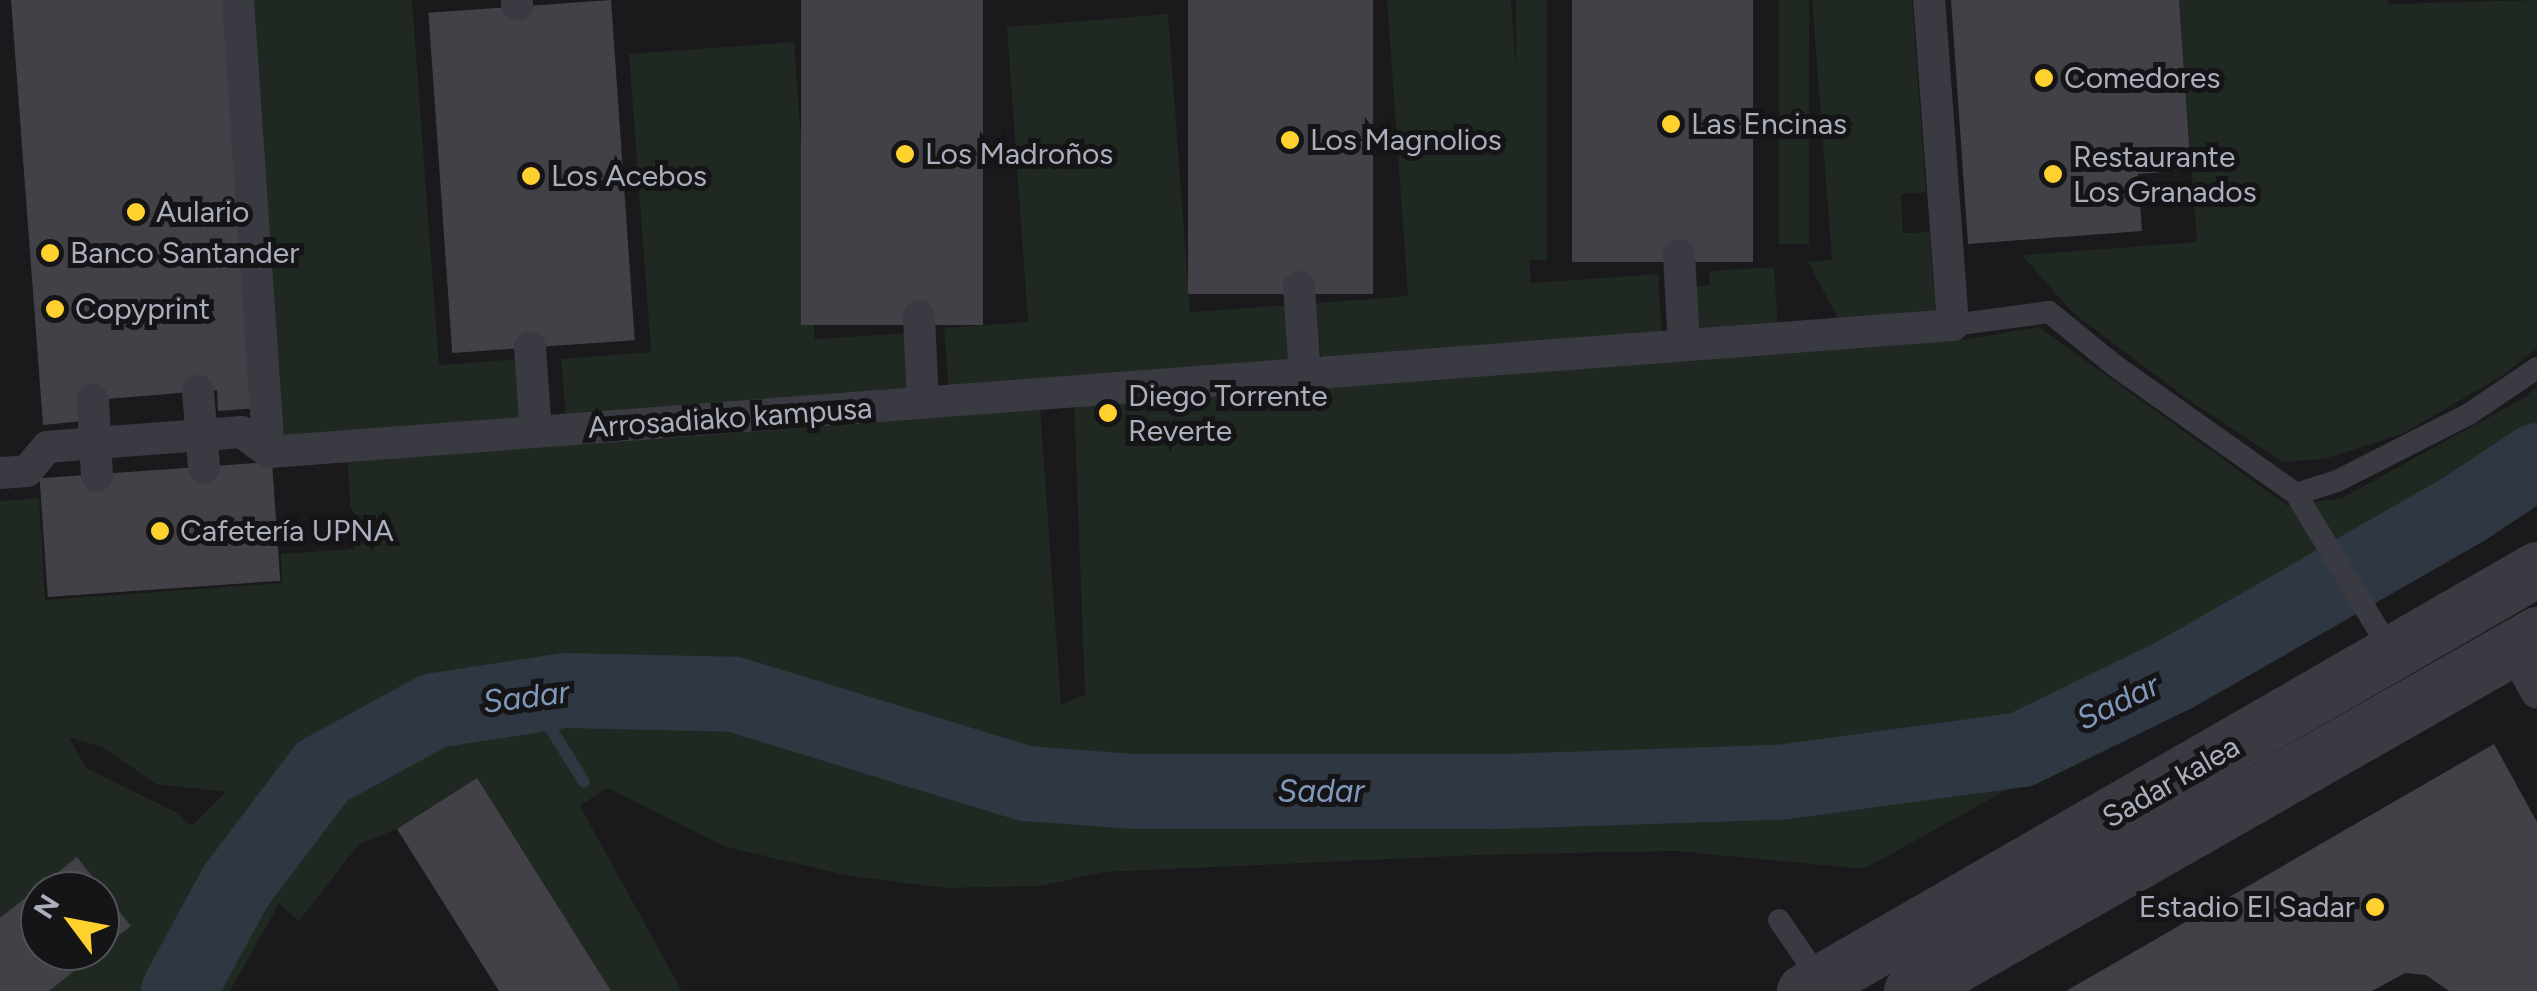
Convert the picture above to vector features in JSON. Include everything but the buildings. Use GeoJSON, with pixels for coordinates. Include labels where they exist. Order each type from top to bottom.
{"type":"FeatureCollection","features":[{"type":"Feature","properties":{"kind":"street"},"geometry":{"type":"LineString","coordinates":[[238,0],[268,452]]}},
{"type":"Feature","properties":{"kind":"street"},"geometry":{"type":"LineString","coordinates":[[1929,0],[1952,325]]}},
{"type":"Feature","properties":{"kind":"street"},"geometry":{"type":"LineString","coordinates":[[1679,255],[1684,345]]}},
{"type":"Feature","properties":{"kind":"street"},"geometry":{"type":"LineString","coordinates":[[1299,287],[1304,374]]}},
{"type":"Feature","properties":{"kind":"street"},"geometry":{"type":"LineString","coordinates":[[919,316],[924,403]]}},
{"type":"Feature","properties":{"kind":"street","name":"Arrosadiako kampusa"},"geometry":{"type":"LineString","coordinates":[[268,452],[1952,325]]}},
{"type":"Feature","properties":{"kind":"street"},"geometry":{"type":"LineString","coordinates":[[530,348],[536,432]]}},
{"type":"Feature","properties":{"kind":"street"},"geometry":{"type":"LineString","coordinates":[[198,391],[203,451]]}},
{"type":"Feature","properties":{"kind":"street"},"geometry":{"type":"LineString","coordinates":[[93,400],[97,476]]}},
{"type":"Feature","properties":{"kind":"street"},"geometry":{"type":"LineString","coordinates":[[14,472],[47,447],[96,443],[203,451],[242,432],[268,452]]}},
{"type":"Feature","properties":{"kind":"street","name":"Sadar kalea"},"geometry":{"type":"LineString","coordinates":[[1812,986],[2537,569]]}},
{"type":"Feature","properties":{"kind":"street","name":"Sadar kalea"},"geometry":{"type":"LineString","coordinates":[[1910,991],[2529,659]]}},
{"type":"Feature","properties":{"kind":"lane"},"geometry":{"type":"LineString","coordinates":[[1952,325],[2049,312],[2114,365],[2296,494],[2393,654]]}},
{"type":"Feature","properties":{"kind":"lane"},"geometry":{"type":"LineString","coordinates":[[2296,494],[2337,481],[2469,414],[2537,368]]}},
{"type":"Feature","properties":{"kind":"lane"},"geometry":{"type":"LineString","coordinates":[[1779,920],[1812,986]]}},
{"type":"Feature","properties":{"kind":"shaded area"},"geometry":{"type":"Polygon","coordinates":[[[245,0],[412,0],[439,365],[522,359],[527,419],[278,439],[245,0]]]}},
{"type":"Feature","properties":{"kind":"shaded area"},"geometry":{"type":"Polygon","coordinates":[[[1387,0],[1511,0],[1531,283],[1658,274],[1662,334],[1321,359],[1316,303],[1408,296],[1387,0]]]}},
{"type":"Feature","properties":{"kind":"shaded area"},"geometry":{"type":"Polygon","coordinates":[[[1516,0],[1547,0],[1547,260],[1516,260],[1516,0]]]}},
{"type":"Feature","properties":{"kind":"shaded area"},"geometry":{"type":"Polygon","coordinates":[[[1779,0],[1809,0],[1809,244],[1779,244],[1779,0]]]}},
{"type":"Feature","properties":{"kind":"shaded area"},"geometry":{"type":"Polygon","coordinates":[[[1812,0],[1912,0],[1926,192],[1901,194],[1903,233],[1929,232],[1936,315],[1840,322],[1808,262],[1832,260],[1812,0]]]}},
{"type":"Feature","properties":{"kind":"shaded area"},"geometry":{"type":"Polygon","coordinates":[[[2179,0],[2388,0],[2389,4],[2537,0],[2537,348],[2502,376],[2402,434],[2324,459],[2283,462],[2190,401],[2072,312],[2022,255],[2197,242],[2179,0]]]}},
{"type":"Feature","properties":{"kind":"shaded area"},"geometry":{"type":"Polygon","coordinates":[[[1168,14],[1190,312],[1289,305],[1293,365],[949,391],[944,328],[1028,322],[1007,27],[1168,14]]]}},
{"type":"Feature","properties":{"kind":"shaded area"},"geometry":{"type":"Polygon","coordinates":[[[794,42],[815,339],[910,333],[915,391],[566,417],[561,359],[651,352],[629,54],[794,42]]]}},
{"type":"Feature","properties":{"kind":"shaded area"},"geometry":{"type":"Polygon","coordinates":[[[1774,267],[1778,329],[1699,332],[1695,287],[1710,285],[1709,271],[1774,267]]]}},
{"type":"Feature","properties":{"kind":"shaded area"},"geometry":{"type":"Polygon","coordinates":[[[2039,327],[2288,506],[2342,498],[2524,398],[2537,386],[2537,490],[2299,628],[1864,869],[1675,851],[1479,855],[1104,872],[1040,886],[944,888],[849,876],[723,846],[607,788],[580,806],[682,991],[611,991],[476,779],[397,829],[359,844],[299,921],[279,904],[230,991],[0,991],[0,501],[39,498],[45,600],[282,583],[281,554],[354,549],[347,458],[1040,406],[1061,704],[1085,695],[1074,403],[1963,340],[2039,327]],[[69,737],[86,768],[175,812],[192,826],[226,792],[156,784],[104,748],[69,737]]]}},
{"type":"Feature","properties":{"kind":"waterway","name":"Sadar"},"geometry":{"type":"LineString","coordinates":[[178,991],[235,886],[322,771],[434,710],[564,690],[734,694],[1026,783],[1132,791],[1502,791],[1778,782],[2021,749],[2173,675],[2466,507],[2537,460]]}},
{"type":"Feature","properties":{"kind":"waterway"},"geometry":{"type":"LineString","coordinates":[[530,695],[584,782]]}},
{"type":"Feature","properties":{"kind":"place","name":"Comedores"},"geometry":{"type":"Point","coordinates":[2044,78]}},
{"type":"Feature","properties":{"kind":"place","name":"Las Encinas"},"geometry":{"type":"Point","coordinates":[1671,124]}},
{"type":"Feature","properties":{"kind":"place","name":"Los Magnolios"},"geometry":{"type":"Point","coordinates":[1290,140]}},
{"type":"Feature","properties":{"kind":"place","name":"Los Madroños"},"geometry":{"type":"Point","coordinates":[905,154]}},
{"type":"Feature","properties":{"kind":"place","name":"Restaurante Los Granados"},"geometry":{"type":"Point","coordinates":[2053,174]}},
{"type":"Feature","properties":{"kind":"place","name":"Los Acebos"},"geometry":{"type":"Point","coordinates":[531,176]}},
{"type":"Feature","properties":{"kind":"place","name":"Aulario"},"geometry":{"type":"Point","coordinates":[136,212]}},
{"type":"Feature","properties":{"kind":"place","name":"Banco Santander"},"geometry":{"type":"Point","coordinates":[50,253]}},
{"type":"Feature","properties":{"kind":"place","name":"Copyprint"},"geometry":{"type":"Point","coordinates":[55,309]}},
{"type":"Feature","properties":{"kind":"place","name":"Diego Torrente Reverte"},"geometry":{"type":"Point","coordinates":[1108,413]}},
{"type":"Feature","properties":{"kind":"place","name":"Cafetería UPNA"},"geometry":{"type":"Point","coordinates":[160,531]}},
{"type":"Feature","properties":{"kind":"place","name":"Estadio El Sadar"},"geometry":{"type":"Point","coordinates":[2375,907]}}]}
